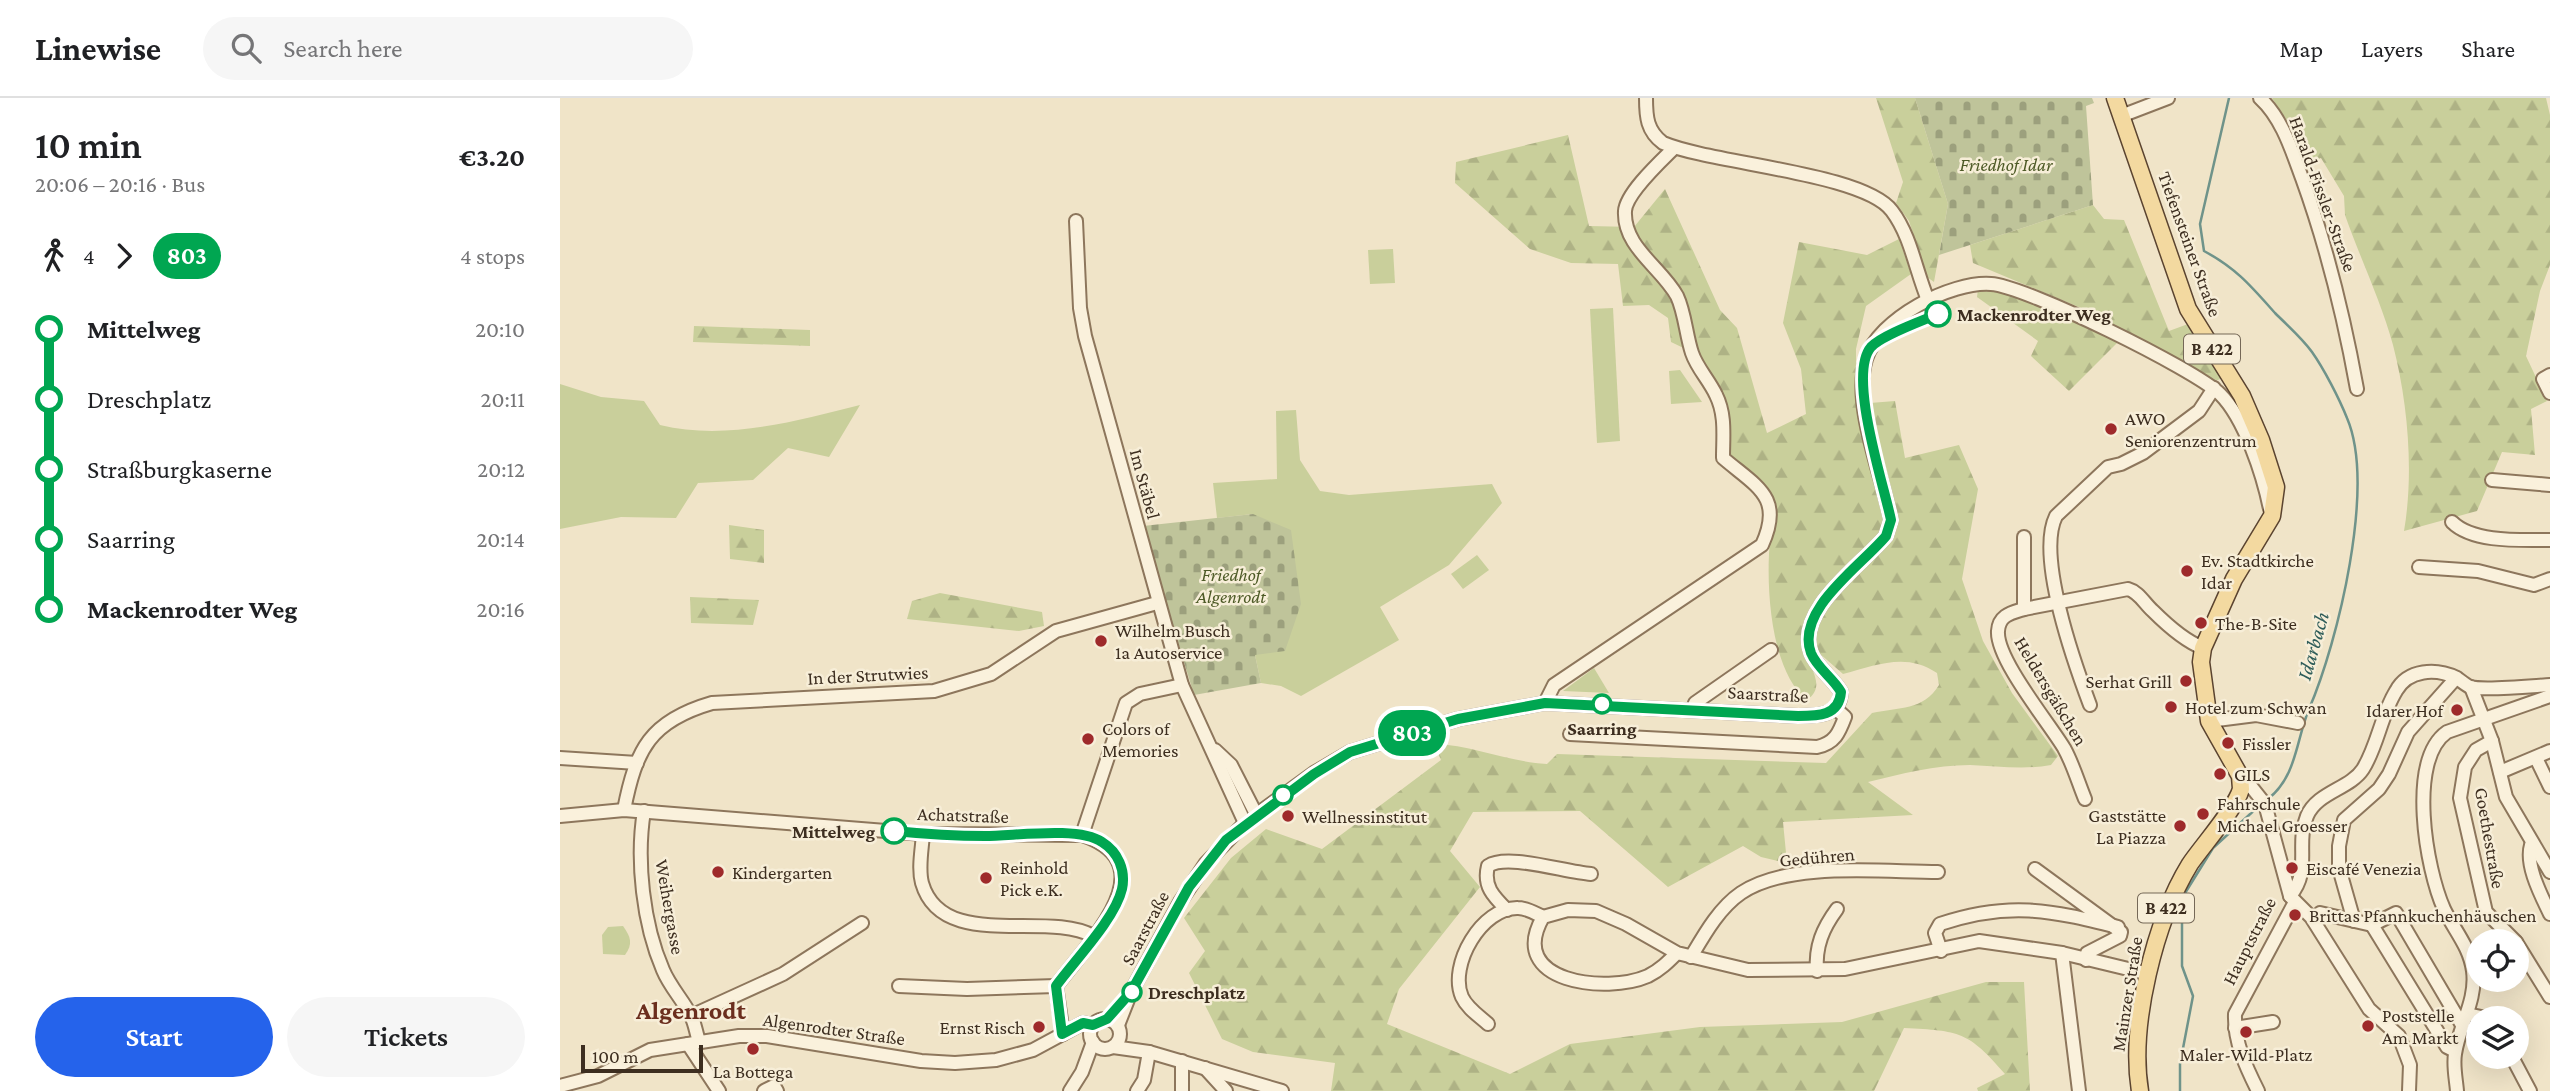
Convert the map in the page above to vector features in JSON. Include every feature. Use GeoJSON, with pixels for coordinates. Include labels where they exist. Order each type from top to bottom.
{"type":"FeatureCollection","features":[{"type":"Feature","properties":{"kind":"main road","name":"Tiefensteiner Straße"},"geometry":{"type":"LineString","coordinates":[[2115,98],[2188,309],[2242,396],[2261,440],[2276,487],[2272,516]]}},
{"type":"Feature","properties":{"kind":"main road","name":"B 422"},"geometry":{"type":"LineString","coordinates":[[2248,797],[2209,722],[2202,676],[2203,648],[2234,579],[2272,516]]}},
{"type":"Feature","properties":{"kind":"main road","name":"Mainzer Straße"},"geometry":{"type":"LineString","coordinates":[[2140,1091],[2137,1048],[2157,933],[2166,908],[2195,857],[2248,797]]}},
{"type":"Feature","properties":{"kind":"street"},"geometry":{"type":"LineString","coordinates":[[1646,98],[1646,115],[1651,133],[1674,148],[1843,184],[1878,197],[1899,222],[1928,300]]}},
{"type":"Feature","properties":{"kind":"street"},"geometry":{"type":"LineString","coordinates":[[2121,116],[2168,98]]}},
{"type":"Feature","properties":{"kind":"street","name":"Harald-Fissler-Straße"},"geometry":{"type":"LineString","coordinates":[[2260,98],[2277,119],[2288,143],[2325,243],[2357,389]]}},
{"type":"Feature","properties":{"kind":"street"},"geometry":{"type":"LineString","coordinates":[[1545,703],[1554,685],[1762,545],[1771,525],[1771,504],[1763,492],[1723,458],[1724,418],[1716,395],[1693,355],[1678,298],[1667,280],[1637,248],[1626,220],[1625,207],[1648,174],[1674,148]]}},
{"type":"Feature","properties":{"kind":"street","name":"Im Stäbel"},"geometry":{"type":"LineString","coordinates":[[1076,221],[1080,308],[1085,336],[1157,603],[1182,685],[1245,823]]}},
{"type":"Feature","properties":{"kind":"street","name":"Saarstraße"},"geometry":{"type":"LineString","coordinates":[[1109,1048],[1115,1026],[1131,992],[1189,887],[1206,863],[1256,814],[1350,752],[1458,719],[1545,703],[1815,716],[1836,709],[1841,692],[1811,654],[1809,625],[1816,608],[1886,536],[1891,520],[1867,419],[1864,368],[1868,353],[1878,337],[1904,315],[1928,300],[1978,284],[2004,286],[2138,346],[2214,388],[2229,404],[2250,448],[2264,483],[2272,516]]}},
{"type":"Feature","properties":{"kind":"street"},"geometry":{"type":"LineString","coordinates":[[2550,375],[2543,379],[2550,393]]}},
{"type":"Feature","properties":{"kind":"street"},"geometry":{"type":"LineString","coordinates":[[2090,705],[2066,635],[2058,602],[2052,535],[2056,516],[2108,467],[2143,453],[2199,411],[2214,388]]}},
{"type":"Feature","properties":{"kind":"street"},"geometry":{"type":"LineString","coordinates":[[2492,480],[2550,485]]}},
{"type":"Feature","properties":{"kind":"street"},"geometry":{"type":"LineString","coordinates":[[2452,522],[2459,529],[2493,538],[2550,540]]}},
{"type":"Feature","properties":{"kind":"street"},"geometry":{"type":"LineString","coordinates":[[2024,537],[2024,609]]}},
{"type":"Feature","properties":{"kind":"street"},"geometry":{"type":"LineString","coordinates":[[2419,567],[2478,571],[2534,585],[2550,579]]}},
{"type":"Feature","properties":{"kind":"street","name":"Heldersgäßchen"},"geometry":{"type":"LineString","coordinates":[[2085,799],[2064,749],[2001,649],[1998,628],[2002,619],[2007,614],[2024,609],[2132,590],[2161,619],[2203,648]]}},
{"type":"Feature","properties":{"kind":"street","name":"In der Strutwies"},"geometry":{"type":"LineString","coordinates":[[624,810],[637,763],[650,738],[665,723],[683,711],[712,703],[934,691],[963,685],[991,674],[1056,631],[1157,603]]}},
{"type":"Feature","properties":{"kind":"street"},"geometry":{"type":"LineString","coordinates":[[1693,710],[1695,703],[1771,650]]}},
{"type":"Feature","properties":{"kind":"street"},"geometry":{"type":"LineString","coordinates":[[2409,1091],[2410,1065],[2399,1036],[2369,1009],[2311,917],[2292,899],[2301,883],[2307,815],[2320,801],[2357,777],[2364,766],[2383,712],[2398,686],[2413,674],[2430,672],[2456,678],[2471,687],[2550,685]]}},
{"type":"Feature","properties":{"kind":"street"},"geometry":{"type":"LineString","coordinates":[[2354,921],[2339,868],[2339,846],[2344,820],[2379,789],[2408,732],[2456,678]]}},
{"type":"Feature","properties":{"kind":"street"},"geometry":{"type":"LineString","coordinates":[[1082,835],[1126,703],[1140,694],[1182,685]]}},
{"type":"Feature","properties":{"kind":"street"},"geometry":{"type":"LineString","coordinates":[[2471,687],[2492,741],[2506,797],[2550,872]]}},
{"type":"Feature","properties":{"kind":"street"},"geometry":{"type":"LineString","coordinates":[[2457,1091],[2455,1051],[2465,1020],[2473,971],[2468,950],[2444,908],[2434,878],[2423,781],[2427,757],[2436,741],[2447,732],[2550,695]]}},
{"type":"Feature","properties":{"kind":"street"},"geometry":{"type":"LineString","coordinates":[[1570,734],[1818,747],[1836,738],[1840,730],[1845,717],[1836,709]]}},
{"type":"Feature","properties":{"kind":"street"},"geometry":{"type":"LineString","coordinates":[[2209,722],[2256,715],[2298,723]]}},
{"type":"Feature","properties":{"kind":"street","name":"Goethestraße"},"geometry":{"type":"LineString","coordinates":[[2492,741],[2476,750],[2465,767],[2460,797],[2486,912],[2503,929]]}},
{"type":"Feature","properties":{"kind":"street","name":"Im Stäbel"},"geometry":{"type":"LineString","coordinates":[[1213,748],[1231,765],[1256,814]]}},
{"type":"Feature","properties":{"kind":"street"},"geometry":{"type":"LineString","coordinates":[[2500,772],[2550,751]]}},
{"type":"Feature","properties":{"kind":"street"},"geometry":{"type":"LineString","coordinates":[[560,758],[637,763]]}},
{"type":"Feature","properties":{"kind":"street"},"geometry":{"type":"LineString","coordinates":[[2536,758],[2549,781]]}},
{"type":"Feature","properties":{"kind":"street","name":"Hauptstraße"},"geometry":{"type":"LineString","coordinates":[[2235,1028],[2235,1014],[2292,899],[2266,808],[2248,797]]}},
{"type":"Feature","properties":{"kind":"street","name":"Achatstraße"},"geometry":{"type":"LineString","coordinates":[[560,816],[624,810],[923,834],[1082,835],[1101,841],[1117,856],[1123,873],[1122,889],[1114,908],[1056,986]]}},
{"type":"Feature","properties":{"kind":"street","name":"Weihergasse"},"geometry":{"type":"LineString","coordinates":[[643,811],[642,858],[652,934],[666,977],[691,1016],[693,1043],[719,1091]]}},
{"type":"Feature","properties":{"kind":"street"},"geometry":{"type":"LineString","coordinates":[[923,834],[922,884],[934,905],[949,918],[1011,926],[1077,927],[1093,936]]}},
{"type":"Feature","properties":{"kind":"street"},"geometry":{"type":"LineString","coordinates":[[2531,843],[2529,851],[2538,888],[2550,914]]}},
{"type":"Feature","properties":{"kind":"street"},"geometry":{"type":"LineString","coordinates":[[1507,910],[1490,892],[1485,878],[1488,866],[1496,860],[1510,859],[1562,872],[1591,874]]}},
{"type":"Feature","properties":{"kind":"street"},"geometry":{"type":"LineString","coordinates":[[2035,869],[2118,927],[2120,936],[2087,953],[2086,960]]}},
{"type":"Feature","properties":{"kind":"street","name":"Gedühren"},"geometry":{"type":"LineString","coordinates":[[1691,957],[1720,914],[1740,894],[1764,881],[1829,872],[1938,872]]}},
{"type":"Feature","properties":{"kind":"street"},"geometry":{"type":"LineString","coordinates":[[1941,951],[1935,933],[1940,924],[2017,908],[2050,910],[2118,927]]}},
{"type":"Feature","properties":{"kind":"street"},"geometry":{"type":"LineString","coordinates":[[1489,1024],[1464,1000],[1457,981],[1458,968],[1475,936],[1507,910],[1527,910],[1543,917],[1568,909],[1596,911],[1677,953],[1748,970],[1817,971],[1879,964],[1979,940],[2062,953],[2149,974]]}},
{"type":"Feature","properties":{"kind":"street"},"geometry":{"type":"LineString","coordinates":[[1817,971],[1818,947],[1824,926],[1837,909]]}},
{"type":"Feature","properties":{"kind":"street"},"geometry":{"type":"LineString","coordinates":[[2320,913],[2372,925],[2396,913],[2465,1020]]}},
{"type":"Feature","properties":{"kind":"street"},"geometry":{"type":"LineString","coordinates":[[1543,917],[1535,933],[1536,952],[1545,968],[1566,979],[1600,983],[1633,981],[1659,970],[1677,953]]}},
{"type":"Feature","properties":{"kind":"street"},"geometry":{"type":"LineString","coordinates":[[691,1016],[783,974],[862,923]]}},
{"type":"Feature","properties":{"kind":"street"},"geometry":{"type":"LineString","coordinates":[[2372,925],[2447,1048],[2455,1051]]}},
{"type":"Feature","properties":{"kind":"street"},"geometry":{"type":"LineString","coordinates":[[2062,953],[2079,1091]]}},
{"type":"Feature","properties":{"kind":"street","name":"Goethestraße"},"geometry":{"type":"LineString","coordinates":[[2529,963],[2550,996]]}},
{"type":"Feature","properties":{"kind":"street"},"geometry":{"type":"LineString","coordinates":[[899,986],[967,989],[1056,986],[1062,1034]]}},
{"type":"Feature","properties":{"kind":"street"},"geometry":{"type":"LineString","coordinates":[[2258,1091],[2240,1052],[2235,1028],[2273,1022]]}},
{"type":"Feature","properties":{"kind":"street","name":"Algenrodter Straße"},"geometry":{"type":"LineString","coordinates":[[560,1086],[598,1076],[650,1050],[693,1043],[767,1036],[920,1061],[955,1063],[996,1060],[1033,1050],[1083,1023],[1092,1034],[1115,1026]]}},
{"type":"Feature","properties":{"kind":"street"},"geometry":{"type":"LineString","coordinates":[[1115,1026],[1149,1052]]}},
{"type":"Feature","properties":{"kind":"street"},"geometry":{"type":"LineString","coordinates":[[1082,1072],[1092,1034],[1109,1048],[1149,1052],[1282,1091]]}},
{"type":"Feature","properties":{"kind":"street"},"geometry":{"type":"LineString","coordinates":[[1070,1091],[1082,1072],[1109,1048]]}},
{"type":"Feature","properties":{"kind":"street"},"geometry":{"type":"LineString","coordinates":[[1136,1091],[1144,1080],[1149,1052]]}},
{"type":"Feature","properties":{"kind":"street"},"geometry":{"type":"LineString","coordinates":[[1182,1061],[1182,1091]]}},
{"type":"Feature","properties":{"kind":"street"},"geometry":{"type":"LineString","coordinates":[[1205,1068],[1226,1091]]}},
{"type":"Feature","properties":{"kind":"street"},"geometry":{"type":"LineString","coordinates":[[2518,1069],[2530,1091]]}},
{"type":"Feature","properties":{"kind":"street"},"geometry":{"type":"LineString","coordinates":[[764,1091],[774,1086],[778,1091]]}},
{"type":"Feature","properties":{"kind":"green space"},"geometry":{"type":"Polygon","coordinates":[[[1876,98],[1915,98],[1948,204],[1934,282],[1927,277],[1909,221],[1896,203],[1903,182],[1876,98]]]}},
{"type":"Feature","properties":{"kind":"green space","name":"Friedhof Idar"},"geometry":{"type":"Polygon","coordinates":[[[1915,98],[2092,98],[2094,103],[2086,106],[2093,205],[1939,255],[1948,204],[1915,98]]]}},
{"type":"Feature","properties":{"kind":"green space"},"geometry":{"type":"Polygon","coordinates":[[[2272,98],[2546,98],[2550,115],[2550,265],[2540,291],[2526,356],[2547,401],[2531,409],[2535,455],[2502,452],[2477,511],[2404,531],[2409,486],[2408,438],[2393,345],[2345,215],[2344,196],[2321,158],[2304,164],[2288,122],[2272,98]]]}},
{"type":"Feature","properties":{"kind":"green space"},"geometry":{"type":"Polygon","coordinates":[[[1568,135],[1589,226],[1634,227],[1665,189],[1720,310],[1737,328],[1767,433],[1806,414],[1801,369],[1783,323],[1799,242],[1867,255],[1899,239],[1911,274],[1866,306],[1856,349],[1856,392],[1870,403],[1895,401],[1905,458],[1959,445],[1978,489],[1962,579],[1983,641],[2012,693],[2058,756],[2051,765],[1944,767],[1868,782],[1913,815],[1783,822],[1787,863],[1761,857],[1743,846],[1668,887],[1580,811],[1473,812],[1450,851],[1480,887],[1399,989],[1387,1024],[1510,1074],[1570,1044],[1700,1027],[1842,1022],[1986,982],[2024,982],[2030,1091],[1978,1091],[1977,1088],[2005,1074],[1972,1041],[1938,1030],[1904,1028],[1874,1091],[1331,1091],[1335,1063],[1253,1052],[1222,1039],[1189,973],[1205,951],[1184,918],[1231,858],[1266,829],[1322,849],[1441,760],[1434,744],[1463,747],[1547,764],[1557,754],[1826,763],[1872,713],[1918,704],[1926,700],[1939,685],[1937,673],[1914,663],[1891,662],[1843,674],[1819,653],[1807,649],[1816,688],[1807,700],[1793,684],[1775,638],[1769,554],[1775,508],[1765,490],[1731,462],[1726,446],[1727,417],[1696,354],[1671,342],[1668,318],[1649,305],[1623,306],[1618,264],[1571,263],[1530,249],[1455,183],[1456,162],[1568,135]]]}},
{"type":"Feature","properties":{"kind":"green space"},"geometry":{"type":"Polygon","coordinates":[[[2093,205],[2104,219],[2124,220],[2169,331],[2188,324],[2223,378],[2215,381],[2081,308],[1973,263],[1970,245],[2093,205]]]}},
{"type":"Feature","properties":{"kind":"green space"},"geometry":{"type":"Polygon","coordinates":[[[1393,249],[1395,283],[1370,284],[1368,250],[1393,249]]]}},
{"type":"Feature","properties":{"kind":"green space"},"geometry":{"type":"Polygon","coordinates":[[[1993,288],[2069,316],[2117,343],[2069,391],[2031,356],[2038,341],[1977,297],[1978,289],[1993,288]]]}},
{"type":"Feature","properties":{"kind":"green space"},"geometry":{"type":"Polygon","coordinates":[[[1613,308],[1620,441],[1597,443],[1590,309],[1613,308]]]}},
{"type":"Feature","properties":{"kind":"green space"},"geometry":{"type":"Polygon","coordinates":[[[694,326],[810,330],[810,346],[693,342],[694,326]]]}},
{"type":"Feature","properties":{"kind":"green space"},"geometry":{"type":"Polygon","coordinates":[[[1680,370],[1702,402],[1671,404],[1669,371],[1680,370]]]}},
{"type":"Feature","properties":{"kind":"green space"},"geometry":{"type":"Polygon","coordinates":[[[560,384],[601,397],[644,401],[660,425],[710,431],[786,423],[860,405],[829,457],[788,448],[753,480],[698,483],[676,518],[621,517],[560,529],[560,384]]]}},
{"type":"Feature","properties":{"kind":"green space"},"geometry":{"type":"Polygon","coordinates":[[[1296,410],[1300,460],[1320,491],[1349,495],[1492,484],[1502,503],[1449,565],[1380,607],[1399,640],[1301,696],[1281,686],[1261,683],[1255,655],[1253,514],[1217,518],[1213,483],[1277,479],[1276,411],[1296,410]]]}},
{"type":"Feature","properties":{"kind":"green space","name":"Friedhof Algenrodt"},"geometry":{"type":"Polygon","coordinates":[[[1253,514],[1291,530],[1301,604],[1285,651],[1255,655],[1261,683],[1194,695],[1143,526],[1253,514]]]}},
{"type":"Feature","properties":{"kind":"green space"},"geometry":{"type":"Polygon","coordinates":[[[729,525],[764,530],[764,563],[730,559],[729,525]]]}},
{"type":"Feature","properties":{"kind":"green space"},"geometry":{"type":"Polygon","coordinates":[[[1477,555],[1489,570],[1463,589],[1451,574],[1477,555]]]}},
{"type":"Feature","properties":{"kind":"green space"},"geometry":{"type":"Polygon","coordinates":[[[940,593],[1042,612],[1044,626],[1019,631],[907,619],[912,601],[940,593]]]}},
{"type":"Feature","properties":{"kind":"green space"},"geometry":{"type":"Polygon","coordinates":[[[690,597],[759,600],[753,625],[691,623],[690,597]]]}},
{"type":"Feature","properties":{"kind":"green space"},"geometry":{"type":"Polygon","coordinates":[[[1594,668],[1609,693],[1563,691],[1594,668]]]}},
{"type":"Feature","properties":{"kind":"green space"},"geometry":{"type":"Polygon","coordinates":[[[623,926],[630,940],[625,955],[603,954],[602,935],[608,927],[623,926]]]}},
{"type":"Feature","properties":{"kind":"waterway","name":"Idarbach"},"geometry":{"type":"LineString","coordinates":[[2229,98],[2200,224],[2204,251],[2242,278],[2304,342],[2331,384],[2347,418],[2355,447],[2355,522],[2341,605],[2331,645],[2290,769],[2278,790],[2268,799]]}},
{"type":"Feature","properties":{"kind":"waterway","name":"Idarbach"},"geometry":{"type":"LineString","coordinates":[[2180,1091],[2180,1064],[2193,996],[2182,966],[2182,898],[2213,848],[2260,805]]}},
{"type":"Feature","properties":{"kind":"bus line","name":"803"},"geometry":{"type":"LineString","coordinates":[[894,831],[986,836],[1082,835],[1101,841],[1117,856],[1123,873],[1122,889],[1114,908],[1056,986],[1062,1034],[1083,1023],[1093,1025],[1107,1019],[1131,992],[1189,887],[1226,840],[1245,823],[1314,774],[1350,752],[1458,719],[1545,703],[1798,716],[1827,714],[1836,709],[1841,692],[1811,654],[1809,625],[1816,608],[1886,536],[1891,520],[1867,419],[1863,388],[1866,359],[1872,346],[1938,314]]}},
{"type":"Feature","properties":{"kind":"place","name":"Mackenrodter Weg"},"geometry":{"type":"Point","coordinates":[1938,314]}},
{"type":"Feature","properties":{"kind":"place","name":"AWO Seniorenzentrum"},"geometry":{"type":"Point","coordinates":[2111,429]}},
{"type":"Feature","properties":{"kind":"place","name":"Ev. Stadtkirche Idar"},"geometry":{"type":"Point","coordinates":[2187,571]}},
{"type":"Feature","properties":{"kind":"place","name":"The-B-Site"},"geometry":{"type":"Point","coordinates":[2201,623]}},
{"type":"Feature","properties":{"kind":"place","name":"Wilhelm Busch 1a Autoservice"},"geometry":{"type":"Point","coordinates":[1101,641]}},
{"type":"Feature","properties":{"kind":"place","name":"Serhat Grill"},"geometry":{"type":"Point","coordinates":[2186,681]}},
{"type":"Feature","properties":{"kind":"place","name":"Saarring"},"geometry":{"type":"Point","coordinates":[1602,704]}},
{"type":"Feature","properties":{"kind":"place","name":"Hotel zum Schwan"},"geometry":{"type":"Point","coordinates":[2171,707]}},
{"type":"Feature","properties":{"kind":"place","name":"Idarer Hof"},"geometry":{"type":"Point","coordinates":[2457,710]}},
{"type":"Feature","properties":{"kind":"place","name":"Colors of Memories"},"geometry":{"type":"Point","coordinates":[1088,739]}},
{"type":"Feature","properties":{"kind":"place","name":"Fissler"},"geometry":{"type":"Point","coordinates":[2228,743]}},
{"type":"Feature","properties":{"kind":"place","name":"GILS"},"geometry":{"type":"Point","coordinates":[2220,774]}},
{"type":"Feature","properties":{"kind":"place","name":"Fahrschule Michael Groesser"},"geometry":{"type":"Point","coordinates":[2203,814]}},
{"type":"Feature","properties":{"kind":"place","name":"Wellnessinstitut"},"geometry":{"type":"Point","coordinates":[1288,816]}},
{"type":"Feature","properties":{"kind":"place","name":"Gaststätte La Piazza"},"geometry":{"type":"Point","coordinates":[2180,826]}},
{"type":"Feature","properties":{"kind":"place","name":"Mittelweg"},"geometry":{"type":"Point","coordinates":[894,831]}},
{"type":"Feature","properties":{"kind":"place","name":"Eiscafé Venezia"},"geometry":{"type":"Point","coordinates":[2292,868]}},
{"type":"Feature","properties":{"kind":"place","name":"Kindergarten"},"geometry":{"type":"Point","coordinates":[718,872]}},
{"type":"Feature","properties":{"kind":"place","name":"Reinhold Pick e.K."},"geometry":{"type":"Point","coordinates":[986,878]}},
{"type":"Feature","properties":{"kind":"place","name":"Brittas Pfannkuchenhäuschen"},"geometry":{"type":"Point","coordinates":[2295,915]}},
{"type":"Feature","properties":{"kind":"place","name":"Dreschplatz"},"geometry":{"type":"Point","coordinates":[1132,992]}},
{"type":"Feature","properties":{"kind":"place","name":"Poststelle Am Markt"},"geometry":{"type":"Point","coordinates":[2368,1026]}},
{"type":"Feature","properties":{"kind":"place","name":"Ernst Risch"},"geometry":{"type":"Point","coordinates":[1039,1027]}},
{"type":"Feature","properties":{"kind":"place","name":"Maler-Wild-Platz"},"geometry":{"type":"Point","coordinates":[2246,1032]}},
{"type":"Feature","properties":{"kind":"place","name":"La Bottega"},"geometry":{"type":"Point","coordinates":[753,1049]}},
{"type":"Feature","properties":{"kind":"district","name":"Algenrodt"},"geometry":{"type":"Point","coordinates":[691,1010]}}]}
